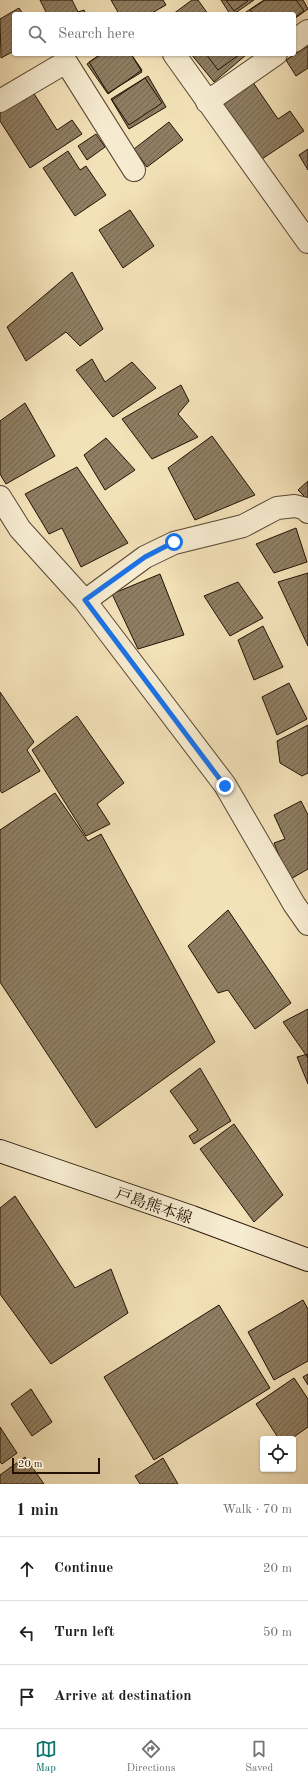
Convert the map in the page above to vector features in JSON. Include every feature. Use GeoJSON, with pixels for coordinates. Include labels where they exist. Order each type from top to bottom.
{"type":"FeatureCollection","features":[{"type":"Feature","properties":{"kind":"street"},"geometry":{"type":"LineString","coordinates":[[296,40],[308,31]]}},
{"type":"Feature","properties":{"kind":"street"},"geometry":{"type":"LineString","coordinates":[[175,56],[308,242]]}},
{"type":"Feature","properties":{"kind":"street"},"geometry":{"type":"LineString","coordinates":[[207,102],[273,56]]}},
{"type":"Feature","properties":{"kind":"street"},"geometry":{"type":"LineString","coordinates":[[0,101],[66,62],[134,170]]}},
{"type":"Feature","properties":{"kind":"street"},"geometry":{"type":"LineString","coordinates":[[0,497],[20,529],[85,600],[225,786],[294,904],[308,924]]}},
{"type":"Feature","properties":{"kind":"street"},"geometry":{"type":"LineString","coordinates":[[85,600],[145,557],[174,542],[243,526],[277,508],[295,506],[306,509],[308,512]]}},
{"type":"Feature","properties":{"kind":"street","name":"戸島熊本線"},"geometry":{"type":"LineString","coordinates":[[0,1151],[192,1217],[308,1260]]}},
{"type":"Feature","properties":{"kind":"building"},"geometry":{"type":"Polygon","coordinates":[[[40,0],[72,0],[78,12],[46,12],[40,0]]]}},
{"type":"Feature","properties":{"kind":"building"},"geometry":{"type":"Polygon","coordinates":[[[111,0],[163,0],[166,5],[154,12],[118,12],[111,0]]]}},
{"type":"Feature","properties":{"kind":"building"},"geometry":{"type":"Polygon","coordinates":[[[192,0],[198,0],[207,12],[176,12],[192,0]]]}},
{"type":"Feature","properties":{"kind":"building"},"geometry":{"type":"Polygon","coordinates":[[[221,0],[254,0],[237,12],[229,12],[221,0]]]}},
{"type":"Feature","properties":{"kind":"building"},"geometry":{"type":"Polygon","coordinates":[[[226,0],[247,0],[248,1],[234,11],[226,0]]]}},
{"type":"Feature","properties":{"kind":"building"},"geometry":{"type":"Polygon","coordinates":[[[264,0],[303,0],[308,9],[296,18],[296,12],[246,12],[264,0]]]}},
{"type":"Feature","properties":{"kind":"building"},"geometry":{"type":"Polygon","coordinates":[[[265,0],[296,0],[304,11],[296,17],[296,12],[252,12],[250,10],[265,0]]]}},
{"type":"Feature","properties":{"kind":"building"},"geometry":{"type":"Polygon","coordinates":[[[19,8],[22,12],[12,12],[19,8]]]}},
{"type":"Feature","properties":{"kind":"building"},"geometry":{"type":"Polygon","coordinates":[[[12,12],[12,52],[1,58],[0,19],[12,12]]]}},
{"type":"Feature","properties":{"kind":"building"},"geometry":{"type":"Polygon","coordinates":[[[308,46],[308,68],[296,76],[286,60],[292,56],[296,56],[296,54],[308,46]]]}},
{"type":"Feature","properties":{"kind":"building"},"geometry":{"type":"Polygon","coordinates":[[[98,56],[132,56],[142,72],[108,93],[89,62],[98,56]]]}},
{"type":"Feature","properties":{"kind":"building"},"geometry":{"type":"Polygon","coordinates":[[[98,56],[132,56],[142,70],[108,94],[87,64],[98,56]]]}},
{"type":"Feature","properties":{"kind":"building"},"geometry":{"type":"Polygon","coordinates":[[[193,56],[245,56],[214,82],[193,56]]]}},
{"type":"Feature","properties":{"kind":"building"},"geometry":{"type":"Polygon","coordinates":[[[208,56],[237,56],[218,70],[208,56]]]}},
{"type":"Feature","properties":{"kind":"building"},"geometry":{"type":"Polygon","coordinates":[[[148,76],[166,107],[129,129],[111,99],[148,76]]]}},
{"type":"Feature","properties":{"kind":"building"},"geometry":{"type":"Polygon","coordinates":[[[145,78],[162,103],[129,125],[112,100],[145,78]]]}},
{"type":"Feature","properties":{"kind":"building"},"geometry":{"type":"Polygon","coordinates":[[[252,81],[278,119],[290,111],[304,131],[259,161],[219,104],[252,81]]]}},
{"type":"Feature","properties":{"kind":"building"},"geometry":{"type":"Polygon","coordinates":[[[31,89],[57,130],[72,120],[82,134],[30,168],[0,121],[0,109],[31,89]]]}},
{"type":"Feature","properties":{"kind":"building"},"geometry":{"type":"Polygon","coordinates":[[[169,122],[183,140],[147,167],[134,149],[169,122]]]}},
{"type":"Feature","properties":{"kind":"building"},"geometry":{"type":"Polygon","coordinates":[[[96,134],[105,147],[87,160],[78,146],[96,134]]]}},
{"type":"Feature","properties":{"kind":"building"},"geometry":{"type":"Polygon","coordinates":[[[308,149],[308,170],[299,155],[308,149]]]}},
{"type":"Feature","properties":{"kind":"building"},"geometry":{"type":"Polygon","coordinates":[[[68,151],[80,170],[86,166],[106,195],[75,216],[43,168],[68,151]]]}},
{"type":"Feature","properties":{"kind":"building"},"geometry":{"type":"Polygon","coordinates":[[[130,210],[154,246],[123,268],[99,230],[130,210]]]}},
{"type":"Feature","properties":{"kind":"building"},"geometry":{"type":"Polygon","coordinates":[[[72,272],[103,329],[80,346],[66,332],[26,361],[7,327],[72,272]]]}},
{"type":"Feature","properties":{"kind":"building"},"geometry":{"type":"Polygon","coordinates":[[[92,359],[105,382],[132,362],[156,388],[113,417],[76,370],[92,359]]]}},
{"type":"Feature","properties":{"kind":"building"},"geometry":{"type":"Polygon","coordinates":[[[181,385],[189,401],[178,414],[198,437],[152,459],[122,419],[181,385]]]}},
{"type":"Feature","properties":{"kind":"building"},"geometry":{"type":"Polygon","coordinates":[[[25,403],[55,456],[6,484],[0,474],[0,421],[25,403]]]}},
{"type":"Feature","properties":{"kind":"building"},"geometry":{"type":"Polygon","coordinates":[[[212,436],[255,495],[195,520],[168,468],[212,436]]]}},
{"type":"Feature","properties":{"kind":"building"},"geometry":{"type":"Polygon","coordinates":[[[106,438],[135,470],[105,490],[84,455],[106,438]]]}},
{"type":"Feature","properties":{"kind":"building"},"geometry":{"type":"Polygon","coordinates":[[[77,467],[128,543],[81,567],[62,528],[49,534],[25,494],[77,467]]]}},
{"type":"Feature","properties":{"kind":"building"},"geometry":{"type":"Polygon","coordinates":[[[308,481],[308,500],[298,490],[308,481]]]}},
{"type":"Feature","properties":{"kind":"building"},"geometry":{"type":"Polygon","coordinates":[[[296,528],[307,562],[274,573],[256,544],[296,528]]]}},
{"type":"Feature","properties":{"kind":"building"},"geometry":{"type":"Polygon","coordinates":[[[308,573],[308,646],[278,582],[308,573]]]}},
{"type":"Feature","properties":{"kind":"building"},"geometry":{"type":"Polygon","coordinates":[[[160,574],[184,635],[138,649],[112,594],[160,574]]]}},
{"type":"Feature","properties":{"kind":"building"},"geometry":{"type":"Polygon","coordinates":[[[238,582],[263,618],[230,636],[204,596],[238,582]]]}},
{"type":"Feature","properties":{"kind":"building"},"geometry":{"type":"Polygon","coordinates":[[[263,626],[283,667],[254,680],[238,640],[263,626]]]}},
{"type":"Feature","properties":{"kind":"building"},"geometry":{"type":"Polygon","coordinates":[[[289,683],[307,719],[277,735],[262,697],[289,683]]]}},
{"type":"Feature","properties":{"kind":"building"},"geometry":{"type":"Polygon","coordinates":[[[0,692],[34,742],[27,750],[40,771],[2,793],[0,790],[0,692]]]}},
{"type":"Feature","properties":{"kind":"building"},"geometry":{"type":"Polygon","coordinates":[[[77,716],[124,783],[97,804],[110,824],[86,836],[32,750],[77,716]]]}},
{"type":"Feature","properties":{"kind":"building"},"geometry":{"type":"Polygon","coordinates":[[[308,725],[308,773],[302,776],[280,763],[277,741],[308,725]]]}},
{"type":"Feature","properties":{"kind":"building"},"geometry":{"type":"Polygon","coordinates":[[[55,793],[88,841],[101,834],[215,1042],[96,1128],[0,982],[0,830],[55,793]]]}},
{"type":"Feature","properties":{"kind":"building"},"geometry":{"type":"Polygon","coordinates":[[[301,801],[308,815],[308,869],[289,880],[274,843],[285,839],[274,815],[301,801]]]}},
{"type":"Feature","properties":{"kind":"building"},"geometry":{"type":"Polygon","coordinates":[[[228,910],[291,1003],[255,1029],[228,990],[218,993],[188,946],[228,910]]]}},
{"type":"Feature","properties":{"kind":"building"},"geometry":{"type":"Polygon","coordinates":[[[308,1009],[308,1058],[283,1022],[308,1009]]]}},
{"type":"Feature","properties":{"kind":"building"},"geometry":{"type":"Polygon","coordinates":[[[308,1054],[308,1084],[297,1057],[308,1054]]]}},
{"type":"Feature","properties":{"kind":"building"},"geometry":{"type":"Polygon","coordinates":[[[200,1068],[231,1121],[194,1144],[189,1136],[198,1130],[170,1091],[200,1068]]]}},
{"type":"Feature","properties":{"kind":"building"},"geometry":{"type":"Polygon","coordinates":[[[234,1124],[283,1195],[254,1222],[200,1149],[234,1124]]]}},
{"type":"Feature","properties":{"kind":"building"},"geometry":{"type":"Polygon","coordinates":[[[15,1196],[75,1288],[111,1269],[128,1313],[51,1364],[0,1294],[0,1208],[15,1196]]]}},
{"type":"Feature","properties":{"kind":"building"},"geometry":{"type":"Polygon","coordinates":[[[303,1300],[308,1309],[308,1361],[274,1380],[248,1332],[303,1300]]]}},
{"type":"Feature","properties":{"kind":"building"},"geometry":{"type":"Polygon","coordinates":[[[219,1305],[270,1388],[154,1460],[104,1377],[219,1305]]]}},
{"type":"Feature","properties":{"kind":"building"},"geometry":{"type":"Polygon","coordinates":[[[308,1374],[308,1385],[303,1377],[308,1374]]]}},
{"type":"Feature","properties":{"kind":"building"},"geometry":{"type":"Polygon","coordinates":[[[294,1378],[308,1399],[308,1427],[295,1436],[277,1436],[256,1404],[294,1378]]]}},
{"type":"Feature","properties":{"kind":"building"},"geometry":{"type":"Polygon","coordinates":[[[31,1389],[52,1422],[32,1436],[11,1404],[31,1389]]]}},
{"type":"Feature","properties":{"kind":"building"},"geometry":{"type":"Polygon","coordinates":[[[0,1427],[17,1453],[2,1464],[0,1462],[0,1427]]]}},
{"type":"Feature","properties":{"kind":"building"},"geometry":{"type":"Polygon","coordinates":[[[25,1457],[44,1484],[0,1484],[0,1475],[25,1457]]]}},
{"type":"Feature","properties":{"kind":"building"},"geometry":{"type":"Polygon","coordinates":[[[163,1458],[178,1484],[140,1484],[135,1476],[163,1458]]]}},
{"type":"Feature","properties":{"kind":"route"},"geometry":{"type":"LineString","coordinates":[[174,542],[145,557],[85,600],[225,786]]}}]}
